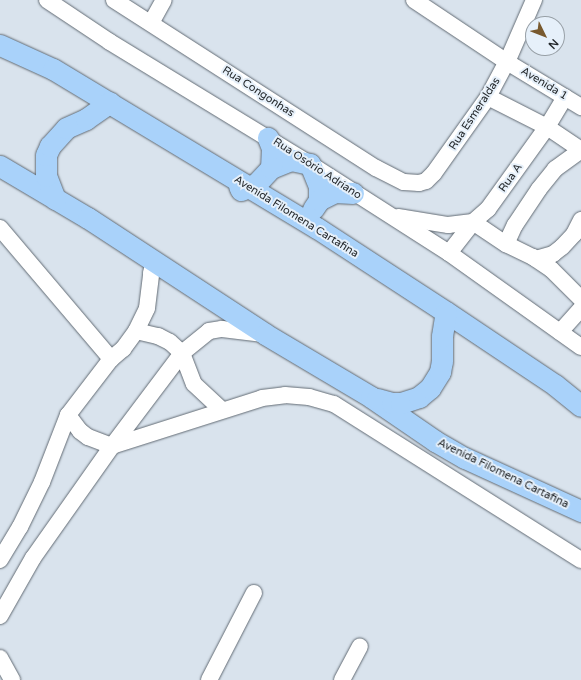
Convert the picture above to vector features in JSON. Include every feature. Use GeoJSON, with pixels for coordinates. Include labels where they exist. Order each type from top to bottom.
{"type":"FeatureCollection","features":[{"type":"Feature","properties":{"kind":"main road","name":"Avenida Filomena Cartafina"},"geometry":{"type":"LineString","coordinates":[[0,45],[53,69],[317,228],[555,385],[581,406]]}},
{"type":"Feature","properties":{"kind":"main road"},"geometry":{"type":"LineString","coordinates":[[55,199],[46,176],[46,155],[50,146],[66,128],[86,118],[110,102]]}},
{"type":"Feature","properties":{"kind":"main road"},"geometry":{"type":"LineString","coordinates":[[268,138],[272,148],[271,168]]}},
{"type":"Feature","properties":{"kind":"main road"},"geometry":{"type":"LineString","coordinates":[[236,179],[241,190],[261,181],[271,168],[291,160],[310,164],[319,186],[319,200],[310,217],[310,228],[317,228]]}},
{"type":"Feature","properties":{"kind":"main road","name":"Avenida Filomena Cartafina"},"geometry":{"type":"LineString","coordinates":[[0,166],[154,261],[265,334],[371,397],[435,441],[465,458],[581,511]]}},
{"type":"Feature","properties":{"kind":"main road"},"geometry":{"type":"LineString","coordinates":[[319,200],[335,192],[353,193]]}},
{"type":"Feature","properties":{"kind":"main road"},"geometry":{"type":"LineString","coordinates":[[371,397],[392,403],[401,403],[419,397],[430,388],[440,372],[442,361],[442,336],[446,312]]}},
{"type":"Feature","properties":{"kind":"street","name":"Rua Osório Adriano"},"geometry":{"type":"LineString","coordinates":[[47,0],[110,42],[310,164],[353,193],[449,253],[581,347]]}},
{"type":"Feature","properties":{"kind":"street","name":"Rua Congonhas"},"geometry":{"type":"LineString","coordinates":[[114,0],[376,168],[404,182]]}},
{"type":"Feature","properties":{"kind":"street"},"geometry":{"type":"LineString","coordinates":[[151,23],[164,0]]}},
{"type":"Feature","properties":{"kind":"street","name":"Avenida 1"},"geometry":{"type":"LineString","coordinates":[[414,0],[507,62],[581,107]]}},
{"type":"Feature","properties":{"kind":"street","name":"Rua Esmeraldas"},"geometry":{"type":"LineString","coordinates":[[404,182],[419,183],[426,181],[434,173],[488,97],[507,62],[534,0]]}},
{"type":"Feature","properties":{"kind":"street"},"geometry":{"type":"LineString","coordinates":[[488,97],[548,127],[581,150],[555,169],[539,189],[515,225],[506,244]]}},
{"type":"Feature","properties":{"kind":"street","name":"Rua A"},"geometry":{"type":"LineString","coordinates":[[449,253],[473,222],[488,209],[548,127],[566,97]]}},
{"type":"Feature","properties":{"kind":"street"},"geometry":{"type":"LineString","coordinates":[[389,216],[448,225],[473,222],[506,244],[536,259],[551,269],[581,299]]}},
{"type":"Feature","properties":{"kind":"street"},"geometry":{"type":"LineString","coordinates":[[536,259],[553,254],[562,247],[574,234],[581,220]]}},
{"type":"Feature","properties":{"kind":"street"},"geometry":{"type":"LineString","coordinates":[[0,228],[110,359]]}},
{"type":"Feature","properties":{"kind":"street"},"geometry":{"type":"LineString","coordinates":[[0,560],[20,527],[42,482],[68,415],[110,359],[123,349],[136,331],[147,308],[154,261]]}},
{"type":"Feature","properties":{"kind":"street"},"geometry":{"type":"LineString","coordinates":[[560,332],[581,309]]}},
{"type":"Feature","properties":{"kind":"street"},"geometry":{"type":"LineString","coordinates":[[0,616],[34,558],[112,446],[182,353],[209,331],[222,329],[265,334]]}},
{"type":"Feature","properties":{"kind":"street"},"geometry":{"type":"LineString","coordinates":[[136,331],[158,336],[170,342],[182,353],[194,384],[222,410]]}},
{"type":"Feature","properties":{"kind":"street"},"geometry":{"type":"LineString","coordinates":[[68,415],[80,431],[88,437],[112,446],[262,398],[285,395],[309,397],[334,404],[581,560]]}},
{"type":"Feature","properties":{"kind":"street"},"geometry":{"type":"LineString","coordinates":[[209,680],[254,593]]}},
{"type":"Feature","properties":{"kind":"street"},"geometry":{"type":"LineString","coordinates":[[342,680],[360,646]]}}]}
